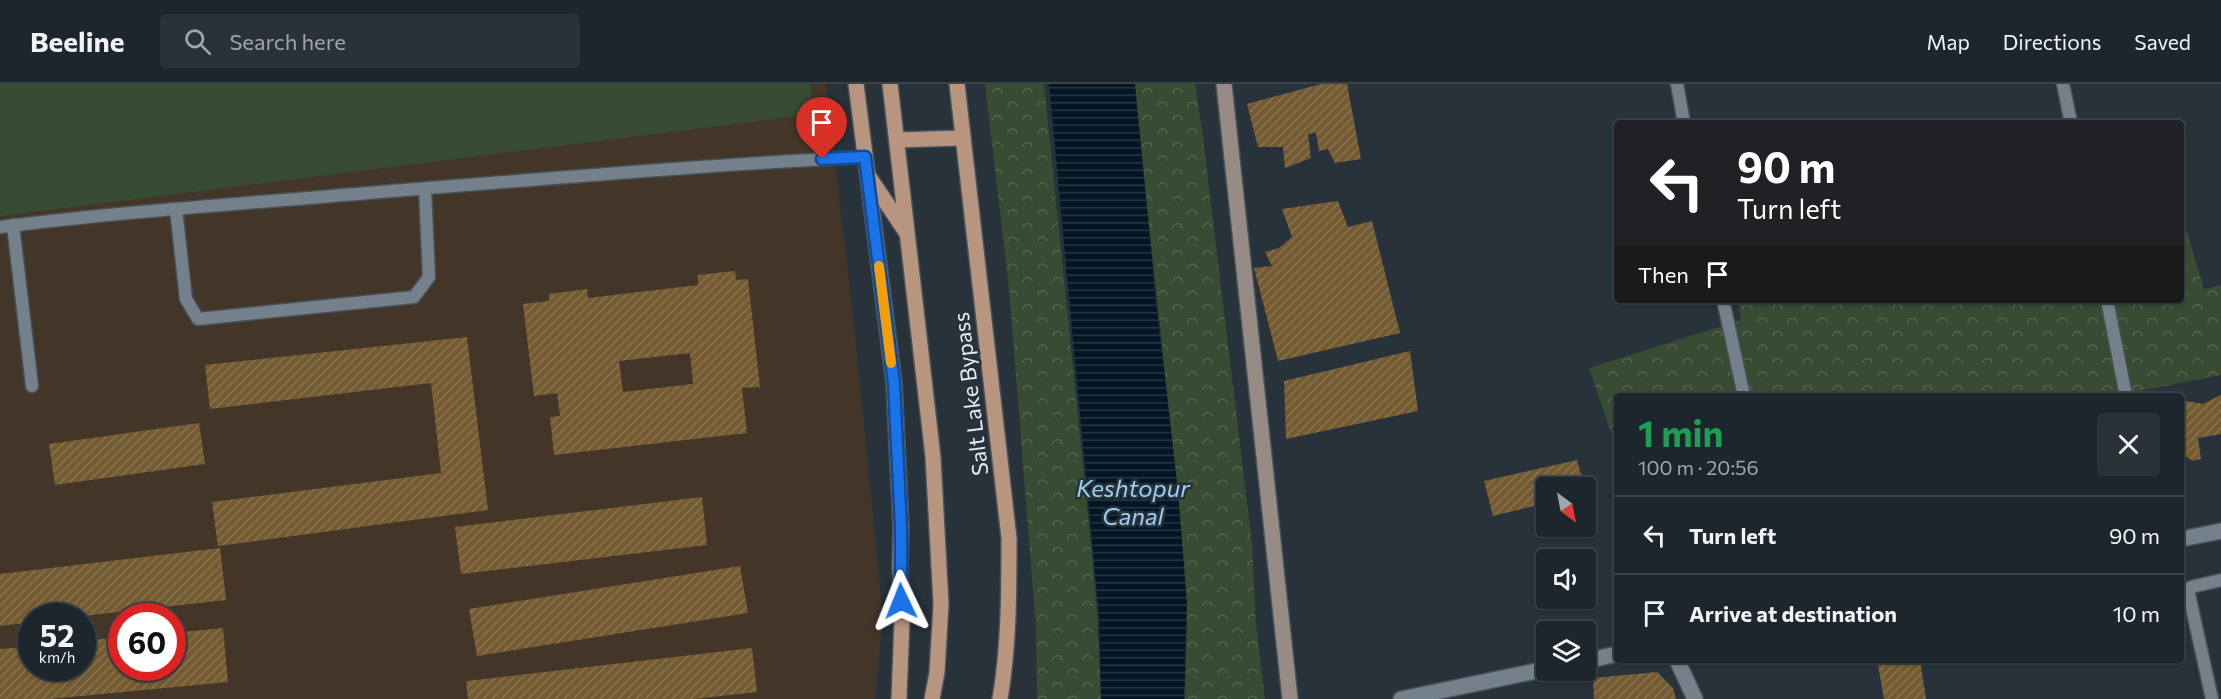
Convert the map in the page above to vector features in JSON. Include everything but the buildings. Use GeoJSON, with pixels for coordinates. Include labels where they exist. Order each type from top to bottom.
{"type":"FeatureCollection","features":[{"type":"Feature","properties":{"kind":"main road"},"geometry":{"type":"LineString","coordinates":[[856,84],[894,383],[901,527],[902,619],[899,699]]}},
{"type":"Feature","properties":{"kind":"main road","name":"Salt Lake Bypass"},"geometry":{"type":"LineString","coordinates":[[890,84],[933,457],[940,604],[937,672],[932,699]]}},
{"type":"Feature","properties":{"kind":"main road","name":"Salt Lake Bypass"},"geometry":{"type":"LineString","coordinates":[[957,84],[1009,538],[1008,626],[1000,699]]}},
{"type":"Feature","properties":{"kind":"main road"},"geometry":{"type":"LineString","coordinates":[[897,140],[962,138]]}},
{"type":"Feature","properties":{"kind":"main road"},"geometry":{"type":"LineString","coordinates":[[867,173],[907,234]]}},
{"type":"Feature","properties":{"kind":"street"},"geometry":{"type":"LineString","coordinates":[[1224,84],[1290,699]]}},
{"type":"Feature","properties":{"kind":"street"},"geometry":{"type":"LineString","coordinates":[[2184,538],[2221,531]]}},
{"type":"Feature","properties":{"kind":"street"},"geometry":{"type":"LineString","coordinates":[[1596,659],[1614,655]]}},
{"type":"Feature","properties":{"kind":"street"},"geometry":{"type":"LineString","coordinates":[[1678,663],[1695,699]]}},
{"type":"Feature","properties":{"kind":"street"},"geometry":{"type":"LineString","coordinates":[[1401,699],[1536,671]]}},
{"type":"Feature","properties":{"kind":"lane"},"geometry":{"type":"LineString","coordinates":[[1677,84],[1683,120]]}},
{"type":"Feature","properties":{"kind":"lane"},"geometry":{"type":"LineString","coordinates":[[2063,84],[2070,120]]}},
{"type":"Feature","properties":{"kind":"lane"},"geometry":{"type":"LineString","coordinates":[[32,386],[6,226],[176,209],[780,161],[865,157]]}},
{"type":"Feature","properties":{"kind":"lane"},"geometry":{"type":"LineString","coordinates":[[176,209],[186,299],[198,319],[414,297],[429,277],[425,189]]}},
{"type":"Feature","properties":{"kind":"lane"},"geometry":{"type":"LineString","coordinates":[[1724,303],[1743,393]]}},
{"type":"Feature","properties":{"kind":"lane"},"geometry":{"type":"LineString","coordinates":[[2108,303],[2125,393]]}},
{"type":"Feature","properties":{"kind":"lane"},"geometry":{"type":"LineString","coordinates":[[2212,699],[2188,590],[2191,587],[2221,580]]}},
{"type":"Feature","properties":{"kind":"shaded area"},"geometry":{"type":"Polygon","coordinates":[[[0,84],[826,84],[855,334],[883,617],[875,699],[0,699],[0,84]]]}},
{"type":"Feature","properties":{"kind":"green space"},"geometry":{"type":"Polygon","coordinates":[[[0,84],[810,84],[813,114],[0,216],[0,84]]]}},
{"type":"Feature","properties":{"kind":"green space"},"geometry":{"type":"Polygon","coordinates":[[[985,84],[1044,84],[1091,545],[1101,699],[1037,699],[1036,628],[1009,288],[985,84]]]}},
{"type":"Feature","properties":{"kind":"green space"},"geometry":{"type":"Polygon","coordinates":[[[1134,84],[1195,84],[1252,544],[1256,625],[1265,699],[1185,699],[1187,617],[1179,503],[1134,84]]]}},
{"type":"Feature","properties":{"kind":"green space"},"geometry":{"type":"Polygon","coordinates":[[[2184,223],[2204,289],[2221,285],[2221,375],[2129,393],[1614,393],[1614,441],[1589,368],[1741,320],[1738,303],[2184,303],[2184,223]]]}},
{"type":"Feature","properties":{"kind":"water","name":"Keshtopur Canal"},"geometry":{"type":"Polygon","coordinates":[[[1049,84],[1135,84],[1156,301],[1178,491],[1187,603],[1184,699],[1101,699],[1099,617],[1049,84]]]}},
{"type":"Feature","properties":{"kind":"slow traffic"},"geometry":{"type":"LineString","coordinates":[[879,266],[891,363]]}},
{"type":"Feature","properties":{"kind":"route"},"geometry":{"type":"LineString","coordinates":[[822,159],[865,157],[894,383],[901,527],[901,601]]}}]}
